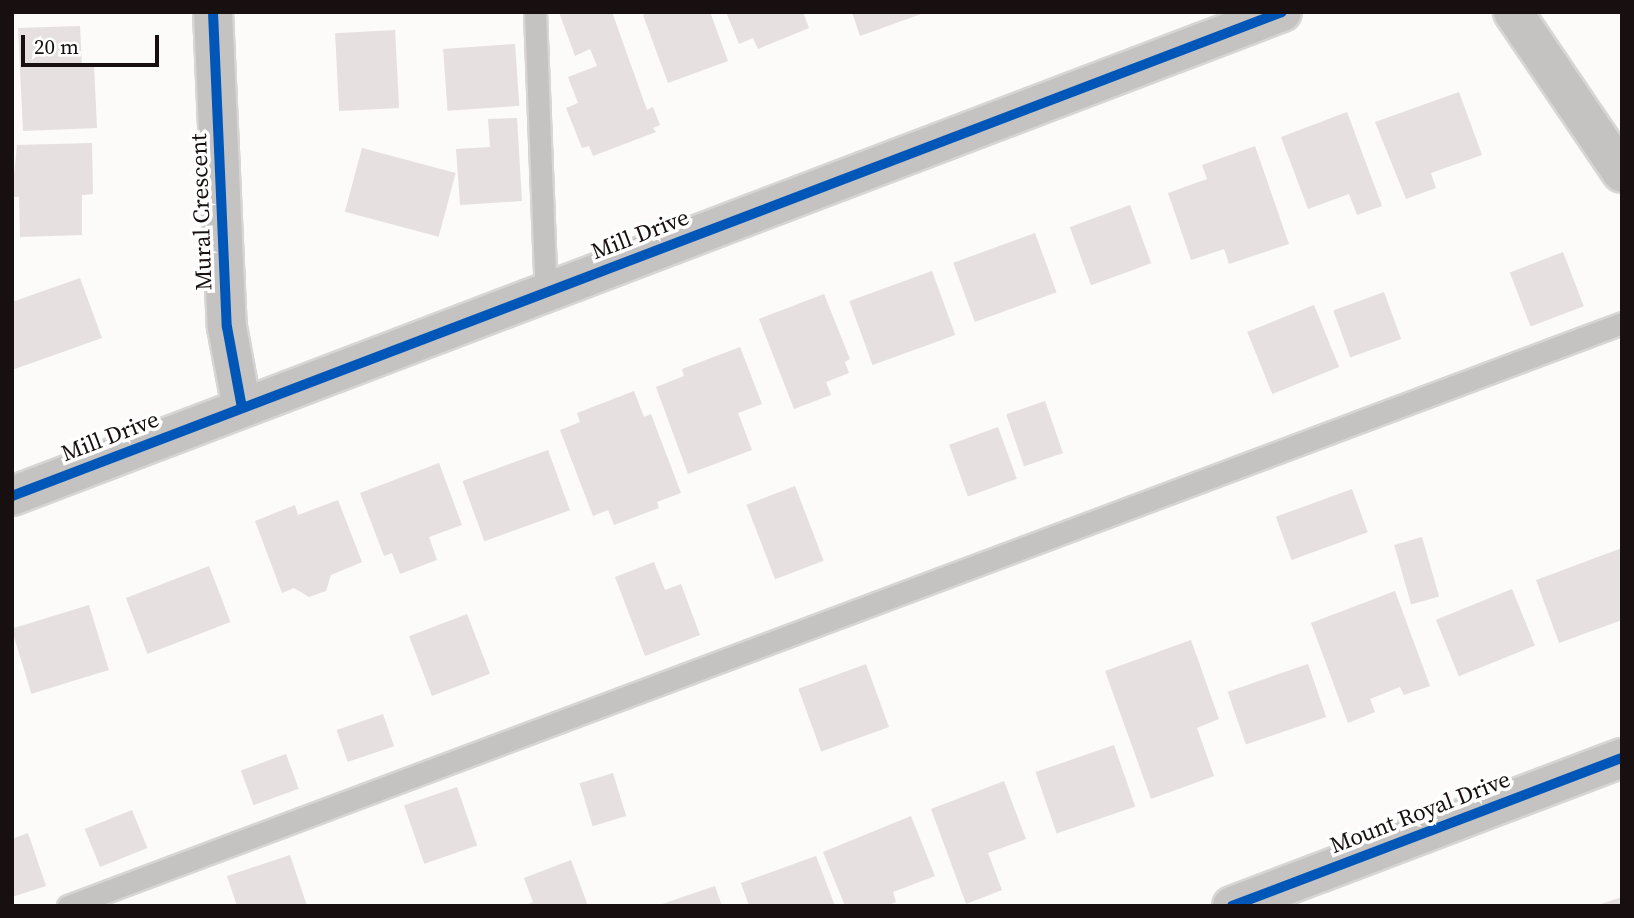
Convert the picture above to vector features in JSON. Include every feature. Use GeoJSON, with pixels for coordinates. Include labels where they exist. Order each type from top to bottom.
{"type":"FeatureCollection","features":[{"type":"Feature","properties":{"kind":"street","name":"Mural Crescent"},"geometry":{"type":"LineString","coordinates":[[213,12],[227,327],[242,408]]}},
{"type":"Feature","properties":{"kind":"street","name":"Mill Drive"},"geometry":{"type":"LineString","coordinates":[[12,496],[1282,12]]}},
{"type":"Feature","properties":{"kind":"street"},"geometry":{"type":"LineString","coordinates":[[1513,12],[1622,173]]}},
{"type":"Feature","properties":{"kind":"street","name":"Mount Royal Drive"},"geometry":{"type":"LineString","coordinates":[[1233,906],[1622,758]]}},
{"type":"Feature","properties":{"kind":"lane"},"geometry":{"type":"LineString","coordinates":[[535,12],[546,292]]}},
{"type":"Feature","properties":{"kind":"lane"},"geometry":{"type":"LineString","coordinates":[[68,906],[1622,323]]}},
{"type":"Feature","properties":{"kind":"building"},"geometry":{"type":"Polygon","coordinates":[[[559,12],[612,12],[647,110],[653,107],[660,125],[653,128],[656,132],[593,156],[589,146],[582,148],[566,108],[578,103],[568,77],[597,66],[590,49],[575,56],[559,12]]]}},
{"type":"Feature","properties":{"kind":"building"},"geometry":{"type":"Polygon","coordinates":[[[651,12],[710,12],[728,61],[668,83],[643,15],[651,12]]]}},
{"type":"Feature","properties":{"kind":"building"},"geometry":{"type":"Polygon","coordinates":[[[726,12],[803,12],[809,28],[758,49],[753,38],[739,44],[726,12]]]}},
{"type":"Feature","properties":{"kind":"building"},"geometry":{"type":"Polygon","coordinates":[[[852,12],[924,12],[924,13],[860,36],[852,12]]]}},
{"type":"Feature","properties":{"kind":"building"},"geometry":{"type":"Polygon","coordinates":[[[80,26],[82,67],[94,66],[97,128],[23,131],[18,28],[80,26]]]}},
{"type":"Feature","properties":{"kind":"building"},"geometry":{"type":"Polygon","coordinates":[[[395,30],[399,108],[339,111],[335,33],[395,30]]]}},
{"type":"Feature","properties":{"kind":"building"},"geometry":{"type":"Polygon","coordinates":[[[515,44],[519,106],[448,111],[443,49],[515,44]]]}},
{"type":"Feature","properties":{"kind":"building"},"geometry":{"type":"Polygon","coordinates":[[[1459,92],[1482,155],[1431,173],[1436,188],[1406,199],[1375,122],[1459,92]]]}},
{"type":"Feature","properties":{"kind":"building"},"geometry":{"type":"Polygon","coordinates":[[[1347,112],[1382,206],[1357,215],[1349,194],[1308,209],[1281,137],[1347,112]]]}},
{"type":"Feature","properties":{"kind":"building"},"geometry":{"type":"Polygon","coordinates":[[[517,118],[522,201],[460,205],[456,149],[490,147],[488,119],[517,118]]]}},
{"type":"Feature","properties":{"kind":"building"},"geometry":{"type":"Polygon","coordinates":[[[92,143],[93,194],[82,195],[82,235],[20,237],[19,197],[12,197],[17,145],[92,143]]]}},
{"type":"Feature","properties":{"kind":"building"},"geometry":{"type":"Polygon","coordinates":[[[1255,146],[1289,244],[1229,264],[1224,249],[1191,260],[1168,193],[1207,179],[1202,165],[1255,146]]]}},
{"type":"Feature","properties":{"kind":"building"},"geometry":{"type":"Polygon","coordinates":[[[362,148],[456,173],[439,237],[345,212],[362,148]]]}},
{"type":"Feature","properties":{"kind":"building"},"geometry":{"type":"Polygon","coordinates":[[[1130,205],[1151,263],[1091,285],[1070,227],[1130,205]]]}},
{"type":"Feature","properties":{"kind":"building"},"geometry":{"type":"Polygon","coordinates":[[[1035,233],[1057,292],[975,322],[953,263],[1035,233]]]}},
{"type":"Feature","properties":{"kind":"building"},"geometry":{"type":"Polygon","coordinates":[[[1563,252],[1584,306],[1531,327],[1510,272],[1563,252]]]}},
{"type":"Feature","properties":{"kind":"building"},"geometry":{"type":"Polygon","coordinates":[[[932,271],[955,335],[873,365],[849,301],[932,271]]]}},
{"type":"Feature","properties":{"kind":"building"},"geometry":{"type":"Polygon","coordinates":[[[80,278],[102,338],[12,370],[12,302],[80,278]]]}},
{"type":"Feature","properties":{"kind":"building"},"geometry":{"type":"Polygon","coordinates":[[[1384,292],[1401,339],[1350,357],[1333,310],[1384,292]]]}},
{"type":"Feature","properties":{"kind":"building"},"geometry":{"type":"Polygon","coordinates":[[[824,294],[850,359],[845,362],[849,373],[826,382],[831,395],[794,409],[759,319],[824,294]]]}},
{"type":"Feature","properties":{"kind":"building"},"geometry":{"type":"Polygon","coordinates":[[[1314,305],[1339,367],[1272,394],[1247,332],[1314,305]]]}},
{"type":"Feature","properties":{"kind":"building"},"geometry":{"type":"Polygon","coordinates":[[[740,347],[762,404],[738,413],[752,450],[688,474],[656,387],[684,376],[682,369],[740,347]]]}},
{"type":"Feature","properties":{"kind":"building"},"geometry":{"type":"Polygon","coordinates":[[[634,391],[644,417],[651,414],[681,493],[657,502],[659,508],[614,525],[608,510],[593,516],[560,430],[580,422],[577,413],[634,391]]]}},
{"type":"Feature","properties":{"kind":"building"},"geometry":{"type":"Polygon","coordinates":[[[1045,401],[1063,453],[1024,466],[1006,414],[1045,401]]]}},
{"type":"Feature","properties":{"kind":"building"},"geometry":{"type":"Polygon","coordinates":[[[998,427],[1017,479],[968,496],[949,445],[998,427]]]}},
{"type":"Feature","properties":{"kind":"building"},"geometry":{"type":"Polygon","coordinates":[[[548,450],[570,510],[484,541],[462,481],[548,450]]]}},
{"type":"Feature","properties":{"kind":"building"},"geometry":{"type":"Polygon","coordinates":[[[439,463],[462,525],[429,537],[437,560],[400,574],[392,553],[384,556],[360,493],[439,463]]]}},
{"type":"Feature","properties":{"kind":"building"},"geometry":{"type":"Polygon","coordinates":[[[795,486],[824,561],[775,579],[746,505],[795,486]]]}},
{"type":"Feature","properties":{"kind":"building"},"geometry":{"type":"Polygon","coordinates":[[[1352,489],[1368,532],[1292,560],[1276,517],[1352,489]]]}},
{"type":"Feature","properties":{"kind":"building"},"geometry":{"type":"Polygon","coordinates":[[[338,500],[362,562],[331,575],[326,591],[309,597],[294,588],[282,593],[255,521],[295,505],[298,515],[338,500]]]}},
{"type":"Feature","properties":{"kind":"building"},"geometry":{"type":"Polygon","coordinates":[[[1422,537],[1439,597],[1411,605],[1394,545],[1422,537]]]}},
{"type":"Feature","properties":{"kind":"building"},"geometry":{"type":"Polygon","coordinates":[[[1622,548],[1622,620],[1559,643],[1536,580],[1622,548]]]}},
{"type":"Feature","properties":{"kind":"building"},"geometry":{"type":"Polygon","coordinates":[[[654,562],[665,590],[681,584],[700,635],[645,656],[615,577],[654,562]]]}},
{"type":"Feature","properties":{"kind":"building"},"geometry":{"type":"Polygon","coordinates":[[[209,566],[231,622],[147,654],[126,598],[209,566]]]}},
{"type":"Feature","properties":{"kind":"building"},"geometry":{"type":"Polygon","coordinates":[[[1512,589],[1535,646],[1459,676],[1436,620],[1512,589]]]}},
{"type":"Feature","properties":{"kind":"building"},"geometry":{"type":"Polygon","coordinates":[[[1395,591],[1430,686],[1404,695],[1400,687],[1370,699],[1375,712],[1348,723],[1311,623],[1395,591]]]}},
{"type":"Feature","properties":{"kind":"building"},"geometry":{"type":"Polygon","coordinates":[[[89,605],[109,670],[31,694],[12,629],[89,605]]]}},
{"type":"Feature","properties":{"kind":"building"},"geometry":{"type":"Polygon","coordinates":[[[467,614],[490,674],[432,696],[409,636],[467,614]]]}},
{"type":"Feature","properties":{"kind":"building"},"geometry":{"type":"Polygon","coordinates":[[[1191,640],[1219,719],[1197,728],[1214,776],[1151,799],[1105,671],[1191,640]]]}},
{"type":"Feature","properties":{"kind":"building"},"geometry":{"type":"Polygon","coordinates":[[[866,664],[889,727],[821,752],[798,689],[866,664]]]}},
{"type":"Feature","properties":{"kind":"building"},"geometry":{"type":"Polygon","coordinates":[[[1308,664],[1326,717],[1246,745],[1228,692],[1308,664]]]}},
{"type":"Feature","properties":{"kind":"building"},"geometry":{"type":"Polygon","coordinates":[[[383,714],[394,746],[348,762],[337,730],[383,714]]]}},
{"type":"Feature","properties":{"kind":"building"},"geometry":{"type":"Polygon","coordinates":[[[1114,745],[1135,806],[1057,833],[1036,772],[1114,745]]]}},
{"type":"Feature","properties":{"kind":"building"},"geometry":{"type":"Polygon","coordinates":[[[286,754],[299,789],[254,805],[241,770],[286,754]]]}},
{"type":"Feature","properties":{"kind":"building"},"geometry":{"type":"Polygon","coordinates":[[[613,773],[626,816],[593,826],[580,783],[613,773]]]}},
{"type":"Feature","properties":{"kind":"building"},"geometry":{"type":"Polygon","coordinates":[[[1004,781],[1026,839],[988,853],[1002,890],[966,904],[931,809],[1004,781]]]}},
{"type":"Feature","properties":{"kind":"building"},"geometry":{"type":"Polygon","coordinates":[[[457,787],[477,846],[424,864],[404,805],[457,787]]]}},
{"type":"Feature","properties":{"kind":"building"},"geometry":{"type":"Polygon","coordinates":[[[132,810],[147,848],[100,867],[85,829],[132,810]]]}},
{"type":"Feature","properties":{"kind":"building"},"geometry":{"type":"Polygon","coordinates":[[[911,816],[935,876],[893,892],[896,902],[886,906],[845,906],[823,852],[911,816]]]}},
{"type":"Feature","properties":{"kind":"building"},"geometry":{"type":"Polygon","coordinates":[[[28,833],[46,886],[12,897],[12,839],[28,833]]]}},
{"type":"Feature","properties":{"kind":"building"},"geometry":{"type":"Polygon","coordinates":[[[290,855],[307,906],[237,906],[227,876],[290,855]]]}},
{"type":"Feature","properties":{"kind":"building"},"geometry":{"type":"Polygon","coordinates":[[[816,856],[835,906],[749,906],[741,883],[816,856]]]}},
{"type":"Feature","properties":{"kind":"building"},"geometry":{"type":"Polygon","coordinates":[[[571,860],[588,906],[524,906],[533,902],[524,878],[571,860]]]}},
{"type":"Feature","properties":{"kind":"building"},"geometry":{"type":"Polygon","coordinates":[[[715,886],[722,906],[659,906],[659,905],[715,886]]]}},
{"type":"Feature","properties":{"kind":"building"},"geometry":{"type":"Polygon","coordinates":[[[1622,897],[1622,906],[1598,906],[1598,905],[1622,897]]]}},
{"type":"Feature","properties":{"kind":"cycle path"},"geometry":{"type":"LineString","coordinates":[[213,12],[227,327],[242,408]]}},
{"type":"Feature","properties":{"kind":"cycle path"},"geometry":{"type":"LineString","coordinates":[[12,496],[1282,12]]}},
{"type":"Feature","properties":{"kind":"cycle path"},"geometry":{"type":"LineString","coordinates":[[1232,906],[1622,758]]}}]}
